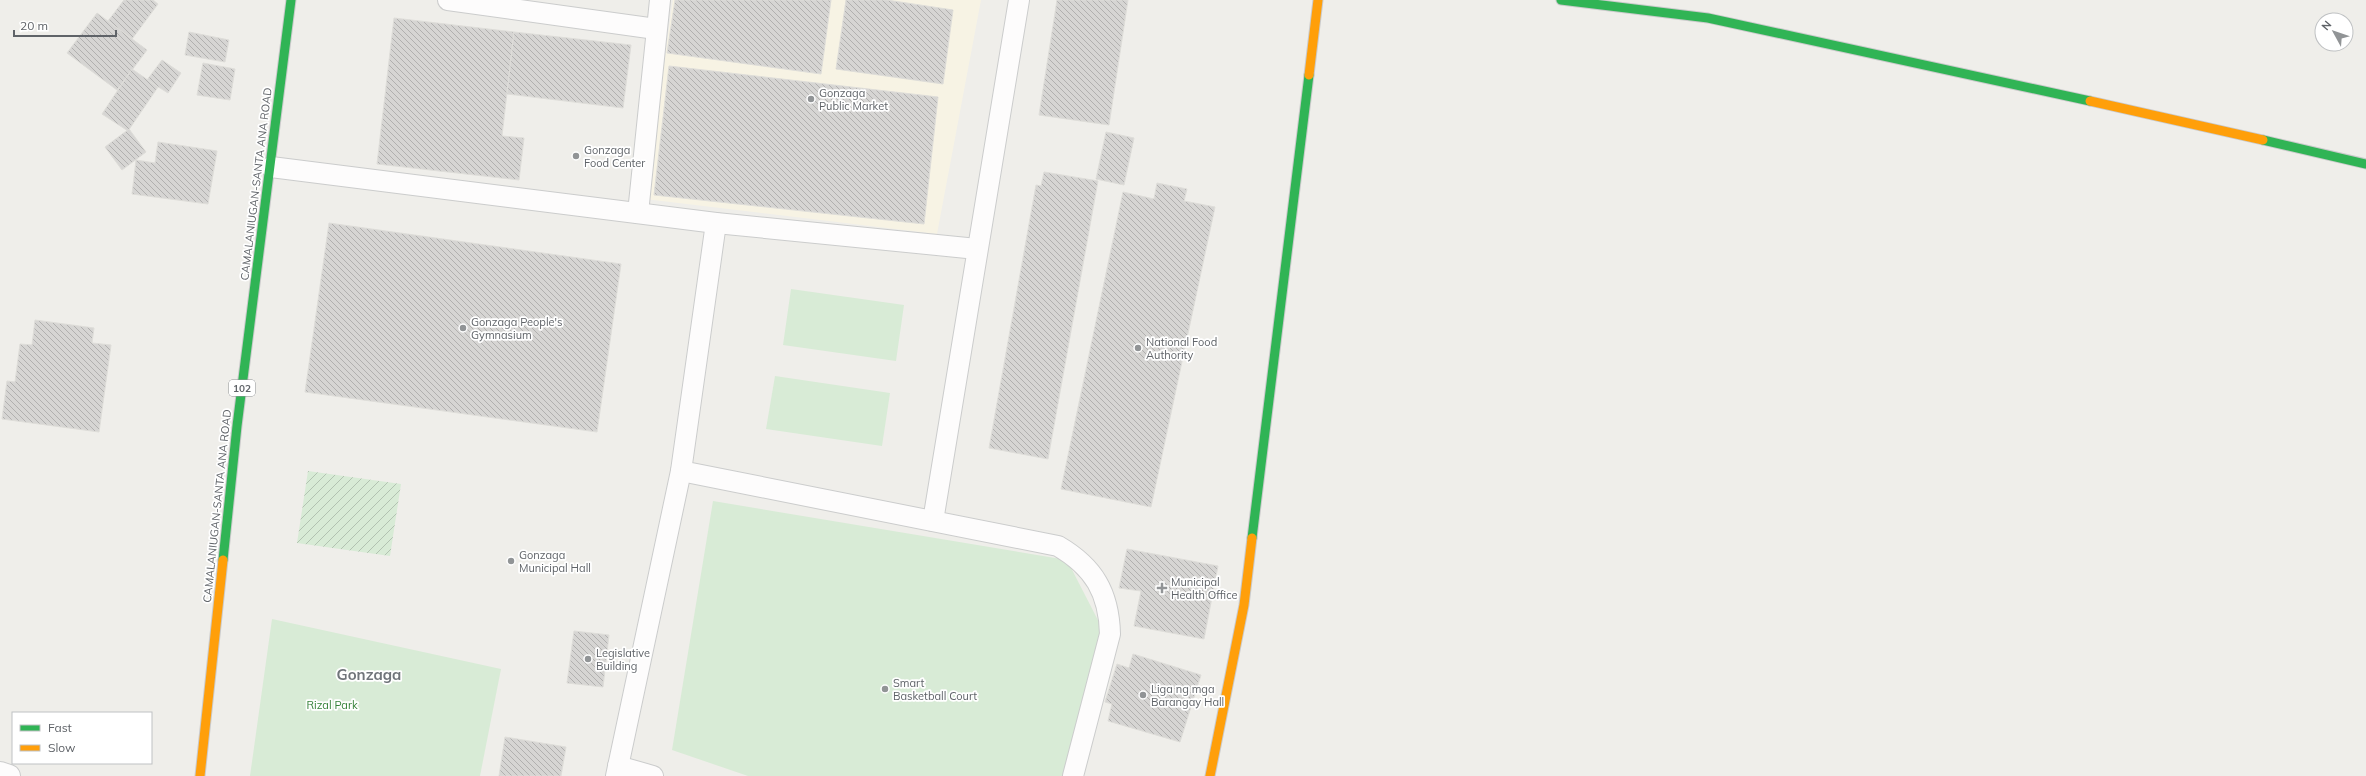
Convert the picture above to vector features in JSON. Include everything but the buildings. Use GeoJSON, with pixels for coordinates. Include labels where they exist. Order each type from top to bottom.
{"type":"FeatureCollection","features":[{"type":"Feature","properties":{"kind":"street","name":"CAMALANIUGAN-SANTA ANA ROAD"},"geometry":{"type":"LineString","coordinates":[[200,776],[237,426],[291,0]]}},
{"type":"Feature","properties":{"kind":"street"},"geometry":{"type":"LineString","coordinates":[[1210,776],[1244,605],[1318,0]]}},
{"type":"Feature","properties":{"kind":"street"},"geometry":{"type":"LineString","coordinates":[[1561,0],[1708,18],[2178,120],[2366,164]]}},
{"type":"Feature","properties":{"kind":"street"},"geometry":{"type":"LineString","coordinates":[[0,773],[10,776]]}},
{"type":"Feature","properties":{"kind":"lane"},"geometry":{"type":"LineString","coordinates":[[448,0],[656,29]]}},
{"type":"Feature","properties":{"kind":"lane"},"geometry":{"type":"LineString","coordinates":[[638,213],[660,0]]}},
{"type":"Feature","properties":{"kind":"lane"},"geometry":{"type":"LineString","coordinates":[[933,521],[1019,0]]}},
{"type":"Feature","properties":{"kind":"lane"},"geometry":{"type":"LineString","coordinates":[[271,167],[716,223],[977,249]]}},
{"type":"Feature","properties":{"kind":"lane"},"geometry":{"type":"LineString","coordinates":[[653,776],[617,771],[681,471],[716,223]]}},
{"type":"Feature","properties":{"kind":"lane"},"geometry":{"type":"LineString","coordinates":[[681,471],[1058,546],[1073,555],[1098,583],[1110,613],[1110,634],[1073,776]]}},
{"type":"Feature","properties":{"kind":"shaded area","name":"Gonzaga Public Market"},"geometry":{"type":"Polygon","coordinates":[[[673,0],[981,0],[937,234],[645,199],[673,0]]]}},
{"type":"Feature","properties":{"kind":"green space"},"geometry":{"type":"Polygon","coordinates":[[[791,289],[904,305],[896,361],[783,345],[791,289]]]}},
{"type":"Feature","properties":{"kind":"green space"},"geometry":{"type":"Polygon","coordinates":[[[775,376],[890,393],[882,446],[766,429],[775,376]]]}},
{"type":"Feature","properties":{"kind":"green space"},"geometry":{"type":"Polygon","coordinates":[[[308,471],[401,484],[390,556],[297,543],[308,471]]]}},
{"type":"Feature","properties":{"kind":"green space","name":"Smart Basketball Court"},"geometry":{"type":"Polygon","coordinates":[[[713,501],[1067,560],[1102,628],[1069,776],[748,776],[672,750],[713,501]]]}},
{"type":"Feature","properties":{"kind":"green space","name":"Rizal Park"},"geometry":{"type":"Polygon","coordinates":[[[272,619],[501,669],[480,776],[250,776],[272,619]]]}},
{"type":"Feature","properties":{"kind":"traffic: fast"},"geometry":{"type":"LineString","coordinates":[[223,560],[237,426],[291,0]]}},
{"type":"Feature","properties":{"kind":"traffic: fast"},"geometry":{"type":"LineString","coordinates":[[1561,0],[1708,18],[2090,101]]}},
{"type":"Feature","properties":{"kind":"traffic: fast"},"geometry":{"type":"LineString","coordinates":[[1252,538],[1309,75]]}},
{"type":"Feature","properties":{"kind":"traffic: fast"},"geometry":{"type":"LineString","coordinates":[[2263,140],[2366,164]]}},
{"type":"Feature","properties":{"kind":"traffic: slow"},"geometry":{"type":"LineString","coordinates":[[1309,75],[1318,0]]}},
{"type":"Feature","properties":{"kind":"traffic: slow"},"geometry":{"type":"LineString","coordinates":[[2090,101],[2263,140]]}},
{"type":"Feature","properties":{"kind":"traffic: slow"},"geometry":{"type":"LineString","coordinates":[[1210,776],[1244,605],[1252,538]]}},
{"type":"Feature","properties":{"kind":"traffic: slow"},"geometry":{"type":"LineString","coordinates":[[200,776],[223,560]]}},
{"type":"Feature","properties":{"kind":"place","name":"Gonzaga Public Market"},"geometry":{"type":"Point","coordinates":[811,99]}},
{"type":"Feature","properties":{"kind":"place","name":"Gonzaga Food Center"},"geometry":{"type":"Point","coordinates":[576,156]}},
{"type":"Feature","properties":{"kind":"place","name":"Gonzaga People's Gymnasium"},"geometry":{"type":"Point","coordinates":[463,328]}},
{"type":"Feature","properties":{"kind":"place","name":"National Food Authority"},"geometry":{"type":"Point","coordinates":[1138,348]}},
{"type":"Feature","properties":{"kind":"place","name":"Gonzaga Municipal Hall"},"geometry":{"type":"Point","coordinates":[511,561]}},
{"type":"Feature","properties":{"kind":"place","name":"Municipal Health Office"},"geometry":{"type":"Point","coordinates":[1162,588]}},
{"type":"Feature","properties":{"kind":"place","name":"Legislative Building"},"geometry":{"type":"Point","coordinates":[588,659]}},
{"type":"Feature","properties":{"kind":"place","name":"Smart Basketball Court"},"geometry":{"type":"Point","coordinates":[885,689]}},
{"type":"Feature","properties":{"kind":"place","name":"Liga ng mga Barangay Hall"},"geometry":{"type":"Point","coordinates":[1143,695]}},
{"type":"Feature","properties":{"kind":"district","name":"Gonzaga"},"geometry":{"type":"Point","coordinates":[369,675]}}]}
